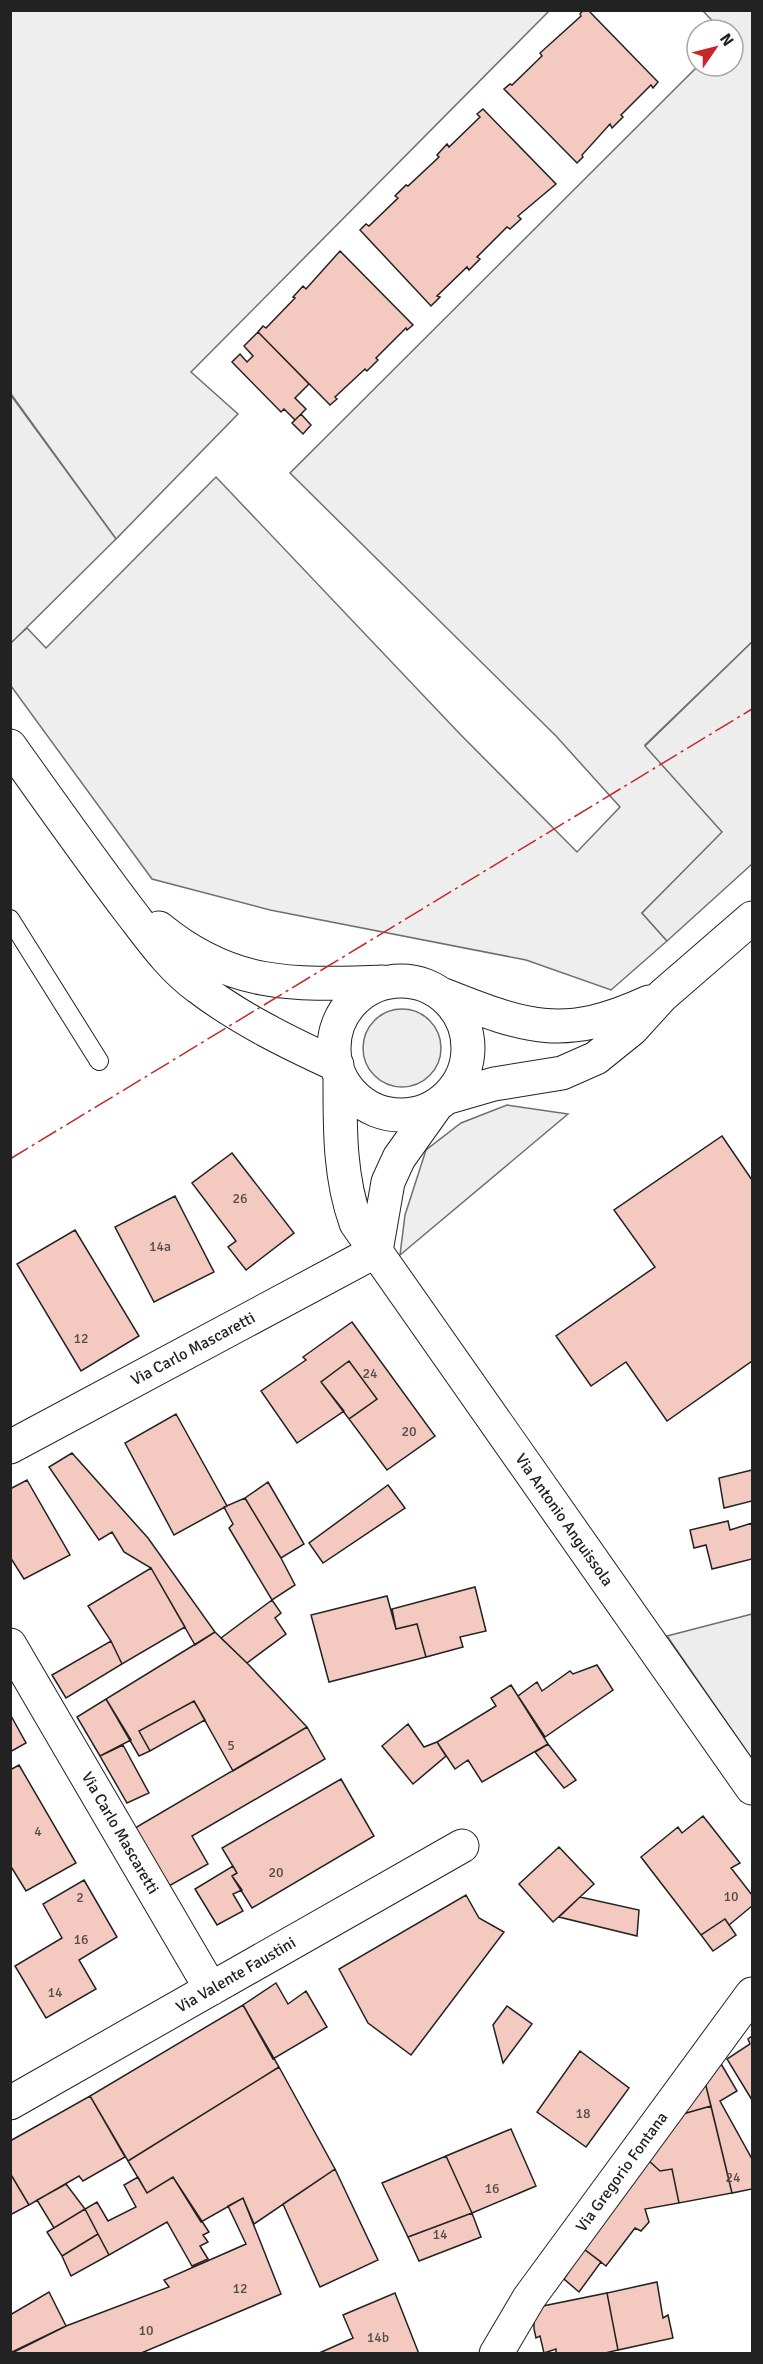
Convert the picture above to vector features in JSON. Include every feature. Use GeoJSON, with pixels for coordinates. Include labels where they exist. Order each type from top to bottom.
{"type":"FeatureCollection","features":[{"type":"Feature","properties":{"kind":"street"},"geometry":{"type":"LineString","coordinates":[[10,746],[107,881],[176,968],[197,987],[338,1071]]}},
{"type":"Feature","properties":{"kind":"street"},"geometry":{"type":"LineString","coordinates":[[107,881],[162,930],[190,951],[218,966],[266,980],[289,983],[404,980],[425,984],[443,995],[490,1013],[518,1022],[546,1027],[597,1022],[625,1013],[662,996]]}},
{"type":"Feature","properties":{"kind":"street"},"geometry":{"type":"LineString","coordinates":[[384,982],[364,990],[344,1010],[334,1037],[338,1071],[351,1094],[366,1106],[384,1113],[402,1116],[421,1113],[442,1101],[494,1084],[562,1073],[596,1058],[632,1029],[662,996],[753,918]]}},
{"type":"Feature","properties":{"kind":"street"},"geometry":{"type":"LineString","coordinates":[[376,1251],[388,1182],[399,1158],[442,1101],[459,1084],[467,1066],[469,1047],[466,1028],[458,1010],[443,995]]}},
{"type":"Feature","properties":{"kind":"street","name":"Via Antonio Anguissola"},"geometry":{"type":"LineString","coordinates":[[338,1071],[340,1127],[347,1198],[356,1223],[753,1788]]}},
{"type":"Feature","properties":{"kind":"street","name":"Via Carlo Mascaretti"},"geometry":{"type":"LineString","coordinates":[[10,1447],[376,1251]]}},
{"type":"Feature","properties":{"kind":"street","name":"Via Carlo Mascaretti"},"geometry":{"type":"LineString","coordinates":[[10,1645],[211,1989]]}},
{"type":"Feature","properties":{"kind":"street","name":"Via Valente Faustini"},"geometry":{"type":"LineString","coordinates":[[10,2103],[462,1846]]}},
{"type":"Feature","properties":{"kind":"street","name":"Via Gregorio Fontana"},"geometry":{"type":"LineString","coordinates":[[496,2354],[530,2298],[753,1994]]}},
{"type":"Feature","properties":{"kind":"lane"},"geometry":{"type":"LineString","coordinates":[[10,919],[99,1061]]}},
{"type":"Feature","properties":{"kind":"shaded area"},"geometry":{"type":"Polygon","coordinates":[[[10,11],[549,11],[191,372],[238,414],[116,539],[11,394],[10,11]]]}},
{"type":"Feature","properties":{"kind":"shaded area"},"geometry":{"type":"Polygon","coordinates":[[[703,11],[752,11],[752,642],[645,745],[723,832],[642,913],[667,941],[611,990],[526,960],[270,910],[152,879],[11,686],[10,643],[27,628],[46,648],[216,477],[459,733],[577,852],[620,807],[556,736],[290,473],[686,78],[745,78],[745,18],[710,18],[703,11]]]}},
{"type":"Feature","properties":{"kind":"shaded area"},"geometry":{"type":"Polygon","coordinates":[[[10,394],[116,539],[11,643],[10,643],[10,394]]]}},
{"type":"Feature","properties":{"kind":"shaded area"},"geometry":{"type":"Polygon","coordinates":[[[752,642],[752,864],[667,941],[642,913],[722,832],[645,746],[752,642]]]}},
{"type":"Feature","properties":{"kind":"shaded area"},"geometry":{"type":"Polygon","coordinates":[[[402,1009],[417,1012],[429,1021],[438,1033],[441,1048],[438,1063],[429,1075],[417,1084],[402,1087],[387,1084],[375,1075],[366,1063],[363,1048],[366,1033],[375,1021],[387,1012],[402,1009]]]}},
{"type":"Feature","properties":{"kind":"shaded area"},"geometry":{"type":"Polygon","coordinates":[[[507,1105],[568,1114],[400,1255],[405,1215],[426,1150],[461,1123],[507,1105]]]}},
{"type":"Feature","properties":{"kind":"shaded area"},"geometry":{"type":"Polygon","coordinates":[[[752,1614],[752,1759],[667,1636],[752,1614]]]}},
{"type":"Feature","properties":{"kind":"building"},"geometry":{"type":"Polygon","coordinates":[[[583,10],[588,10],[658,82],[653,88],[651,85],[621,115],[623,117],[612,128],[610,124],[577,163],[504,89],[512,85],[542,56],[540,53],[581,16],[583,10]]]}},
{"type":"Feature","properties":{"kind":"building"},"geometry":{"type":"Polygon","coordinates":[[[483,109],[556,184],[518,216],[521,219],[510,229],[507,227],[477,257],[480,259],[469,270],[467,267],[437,296],[440,297],[431,306],[360,230],[366,224],[369,226],[398,198],[395,196],[439,157],[437,155],[447,144],[449,147],[480,117],[477,114],[483,109]]]}},
{"type":"Feature","properties":{"kind":"building"},"geometry":{"type":"Polygon","coordinates":[[[340,251],[413,325],[407,330],[406,328],[376,358],[378,360],[335,397],[337,399],[330,405],[258,332],[263,326],[266,328],[295,298],[293,297],[303,286],[306,289],[340,251]]]}},
{"type":"Feature","properties":{"kind":"building"},"geometry":{"type":"Polygon","coordinates":[[[258,332],[309,384],[295,398],[306,409],[295,420],[284,409],[281,412],[232,362],[240,354],[247,362],[253,356],[244,346],[258,332]]]}},
{"type":"Feature","properties":{"kind":"building"},"geometry":{"type":"Polygon","coordinates":[[[301,414],[311,425],[303,434],[292,423],[301,414]]]}},
{"type":"Feature","properties":{"kind":"building"},"geometry":{"type":"Polygon","coordinates":[[[722,1136],[752,1180],[752,1361],[667,1421],[626,1362],[591,1386],[556,1336],[655,1267],[614,1210],[722,1136]]]}},
{"type":"Feature","properties":{"kind":"building"},"geometry":{"type":"Polygon","coordinates":[[[232,1153],[294,1233],[246,1270],[228,1247],[236,1241],[192,1183],[232,1153]]]}},
{"type":"Feature","properties":{"kind":"building"},"geometry":{"type":"Polygon","coordinates":[[[175,1196],[214,1272],[154,1302],[115,1227],[175,1196]]]}},
{"type":"Feature","properties":{"kind":"building"},"geometry":{"type":"Polygon","coordinates":[[[75,1230],[139,1336],[81,1371],[17,1264],[75,1230]]]}},
{"type":"Feature","properties":{"kind":"building"},"geometry":{"type":"Polygon","coordinates":[[[352,1322],[435,1436],[387,1470],[349,1419],[377,1399],[349,1361],[321,1382],[344,1411],[297,1443],[261,1391],[306,1360],[303,1357],[352,1322]]]}},
{"type":"Feature","properties":{"kind":"building"},"geometry":{"type":"Polygon","coordinates":[[[349,1361],[377,1399],[349,1419],[321,1382],[349,1361]]]}},
{"type":"Feature","properties":{"kind":"building"},"geometry":{"type":"Polygon","coordinates":[[[176,1414],[227,1506],[174,1535],[125,1443],[176,1414]]]}},
{"type":"Feature","properties":{"kind":"building"},"geometry":{"type":"Polygon","coordinates":[[[72,1453],[148,1538],[215,1632],[195,1645],[151,1568],[124,1552],[112,1532],[99,1540],[49,1467],[72,1453]]]}},
{"type":"Feature","properties":{"kind":"building"},"geometry":{"type":"Polygon","coordinates":[[[752,1470],[752,1501],[724,1508],[719,1478],[752,1470]]]}},
{"type":"Feature","properties":{"kind":"building"},"geometry":{"type":"Polygon","coordinates":[[[27,1480],[70,1555],[24,1579],[10,1557],[10,1489],[27,1480]]]}},
{"type":"Feature","properties":{"kind":"building"},"geometry":{"type":"Polygon","coordinates":[[[268,1482],[304,1544],[281,1558],[245,1498],[268,1482]]]}},
{"type":"Feature","properties":{"kind":"building"},"geometry":{"type":"Polygon","coordinates":[[[388,1485],[405,1508],[323,1563],[309,1543],[388,1485]]]}},
{"type":"Feature","properties":{"kind":"building"},"geometry":{"type":"Polygon","coordinates":[[[245,1498],[295,1585],[272,1600],[229,1528],[233,1524],[224,1507],[245,1498]]]}},
{"type":"Feature","properties":{"kind":"building"},"geometry":{"type":"Polygon","coordinates":[[[728,1521],[730,1530],[752,1523],[752,1559],[712,1569],[706,1545],[694,1548],[690,1530],[728,1521]]]}},
{"type":"Feature","properties":{"kind":"building"},"geometry":{"type":"Polygon","coordinates":[[[151,1568],[185,1627],[122,1664],[111,1641],[88,1606],[151,1568]]]}},
{"type":"Feature","properties":{"kind":"building"},"geometry":{"type":"Polygon","coordinates":[[[475,1587],[486,1631],[460,1637],[463,1647],[426,1657],[417,1624],[396,1629],[392,1609],[475,1587]]]}},
{"type":"Feature","properties":{"kind":"building"},"geometry":{"type":"Polygon","coordinates":[[[387,1596],[396,1629],[417,1624],[426,1657],[329,1682],[311,1615],[387,1596]]]}},
{"type":"Feature","properties":{"kind":"building"},"geometry":{"type":"Polygon","coordinates":[[[272,1600],[281,1613],[275,1618],[286,1634],[247,1663],[221,1638],[272,1600]]]}},
{"type":"Feature","properties":{"kind":"building"},"geometry":{"type":"Polygon","coordinates":[[[215,1632],[307,1727],[233,1771],[194,1701],[139,1731],[150,1751],[139,1756],[106,1699],[215,1632]]]}},
{"type":"Feature","properties":{"kind":"building"},"geometry":{"type":"Polygon","coordinates":[[[111,1641],[122,1664],[66,1698],[52,1675],[111,1641]]]}},
{"type":"Feature","properties":{"kind":"building"},"geometry":{"type":"Polygon","coordinates":[[[597,1665],[613,1690],[545,1737],[518,1696],[537,1682],[542,1691],[570,1671],[573,1674],[597,1665]]]}},
{"type":"Feature","properties":{"kind":"building"},"geometry":{"type":"Polygon","coordinates":[[[511,1685],[548,1744],[482,1782],[468,1760],[455,1769],[437,1742],[496,1706],[491,1698],[511,1685]]]}},
{"type":"Feature","properties":{"kind":"building"},"geometry":{"type":"Polygon","coordinates":[[[106,1699],[131,1740],[100,1756],[77,1717],[106,1699]]]}},
{"type":"Feature","properties":{"kind":"building"},"geometry":{"type":"Polygon","coordinates":[[[194,1701],[205,1720],[150,1751],[139,1731],[194,1701]]]}},
{"type":"Feature","properties":{"kind":"building"},"geometry":{"type":"Polygon","coordinates":[[[10,1714],[26,1743],[10,1752],[10,1714]]]}},
{"type":"Feature","properties":{"kind":"building"},"geometry":{"type":"Polygon","coordinates":[[[408,1724],[424,1747],[437,1742],[446,1756],[413,1784],[382,1746],[408,1724]]]}},
{"type":"Feature","properties":{"kind":"building"},"geometry":{"type":"Polygon","coordinates":[[[307,1727],[325,1759],[192,1836],[208,1864],[169,1886],[135,1828],[307,1727]]]}},
{"type":"Feature","properties":{"kind":"building"},"geometry":{"type":"Polygon","coordinates":[[[548,1744],[576,1780],[564,1788],[535,1752],[548,1744]]]}},
{"type":"Feature","properties":{"kind":"building"},"geometry":{"type":"Polygon","coordinates":[[[123,1745],[149,1793],[127,1803],[100,1756],[123,1745]]]}},
{"type":"Feature","properties":{"kind":"building"},"geometry":{"type":"Polygon","coordinates":[[[19,1765],[76,1863],[26,1891],[10,1865],[10,1770],[19,1765]]]}},
{"type":"Feature","properties":{"kind":"building"},"geometry":{"type":"Polygon","coordinates":[[[341,1779],[374,1836],[252,1908],[232,1876],[237,1873],[222,1848],[341,1779]]]}},
{"type":"Feature","properties":{"kind":"building"},"geometry":{"type":"Polygon","coordinates":[[[703,1816],[740,1863],[731,1868],[752,1895],[752,1906],[729,1925],[725,1919],[701,1935],[641,1857],[678,1827],[682,1833],[703,1816]]]}},
{"type":"Feature","properties":{"kind":"building"},"geometry":{"type":"Polygon","coordinates":[[[559,1847],[594,1884],[553,1922],[519,1884],[559,1847]]]}},
{"type":"Feature","properties":{"kind":"building"},"geometry":{"type":"Polygon","coordinates":[[[233,1866],[237,1873],[232,1876],[242,1890],[233,1894],[243,1911],[217,1925],[195,1889],[233,1866]]]}},
{"type":"Feature","properties":{"kind":"building"},"geometry":{"type":"Polygon","coordinates":[[[84,1880],[117,1937],[79,1960],[96,1989],[46,2018],[15,1966],[62,1938],[43,1904],[84,1880]]]}},
{"type":"Feature","properties":{"kind":"building"},"geometry":{"type":"Polygon","coordinates":[[[466,1895],[479,1918],[504,1932],[411,2055],[368,2023],[339,1969],[466,1895]]]}},
{"type":"Feature","properties":{"kind":"building"},"geometry":{"type":"Polygon","coordinates":[[[580,1897],[639,1910],[637,1936],[559,1917],[580,1897]]]}},
{"type":"Feature","properties":{"kind":"building"},"geometry":{"type":"Polygon","coordinates":[[[725,1919],[736,1935],[713,1951],[701,1935],[725,1919]]]}},
{"type":"Feature","properties":{"kind":"building"},"geometry":{"type":"Polygon","coordinates":[[[276,1983],[288,2004],[306,1991],[327,2027],[273,2059],[243,2005],[276,1983]]]}},
{"type":"Feature","properties":{"kind":"building"},"geometry":{"type":"Polygon","coordinates":[[[243,2005],[279,2067],[128,2161],[90,2096],[243,2005]]]}},
{"type":"Feature","properties":{"kind":"building"},"geometry":{"type":"Polygon","coordinates":[[[507,2006],[532,2024],[503,2063],[493,2025],[507,2006]]]}},
{"type":"Feature","properties":{"kind":"building"},"geometry":{"type":"Polygon","coordinates":[[[752,2036],[752,2100],[727,2059],[750,2044],[748,2039],[752,2036]]]}},
{"type":"Feature","properties":{"kind":"building"},"geometry":{"type":"Polygon","coordinates":[[[580,2051],[629,2088],[586,2147],[537,2112],[580,2051]]]}},
{"type":"Feature","properties":{"kind":"building"},"geometry":{"type":"Polygon","coordinates":[[[720,2062],[737,2091],[720,2101],[752,2159],[752,2189],[732,2193],[705,2082],[720,2062]]]}},
{"type":"Feature","properties":{"kind":"building"},"geometry":{"type":"Polygon","coordinates":[[[279,2067],[335,2169],[254,2224],[243,2198],[201,2222],[173,2177],[147,2193],[128,2161],[279,2067]]]}},
{"type":"Feature","properties":{"kind":"building"},"geometry":{"type":"Polygon","coordinates":[[[705,2082],[711,2106],[683,2114],[705,2082]]]}},
{"type":"Feature","properties":{"kind":"building"},"geometry":{"type":"Polygon","coordinates":[[[90,2096],[125,2157],[83,2181],[79,2176],[29,2205],[10,2173],[10,2141],[90,2096]]]}},
{"type":"Feature","properties":{"kind":"building"},"geometry":{"type":"Polygon","coordinates":[[[711,2106],[732,2193],[679,2203],[672,2169],[660,2171],[648,2160],[683,2114],[711,2106]]]}},
{"type":"Feature","properties":{"kind":"building"},"geometry":{"type":"Polygon","coordinates":[[[511,2129],[536,2186],[472,2213],[446,2156],[511,2129]]]}},
{"type":"Feature","properties":{"kind":"building"},"geometry":{"type":"Polygon","coordinates":[[[446,2156],[472,2213],[408,2237],[382,2183],[446,2156]]]}},
{"type":"Feature","properties":{"kind":"building"},"geometry":{"type":"Polygon","coordinates":[[[648,2160],[660,2171],[672,2169],[679,2203],[645,2209],[649,2222],[641,2231],[635,2228],[606,2266],[584,2249],[648,2160]]]}},
{"type":"Feature","properties":{"kind":"building"},"geometry":{"type":"Polygon","coordinates":[[[335,2169],[378,2260],[320,2287],[283,2204],[335,2169]]]}},
{"type":"Feature","properties":{"kind":"building"},"geometry":{"type":"Polygon","coordinates":[[[10,2173],[29,2205],[10,2215],[10,2173]]]}},
{"type":"Feature","properties":{"kind":"building"},"geometry":{"type":"Polygon","coordinates":[[[138,2177],[147,2193],[173,2177],[209,2232],[203,2235],[208,2242],[200,2246],[208,2259],[192,2266],[167,2222],[109,2255],[85,2209],[97,2202],[108,2221],[136,2207],[124,2185],[138,2177]]]}},
{"type":"Feature","properties":{"kind":"building"},"geometry":{"type":"Polygon","coordinates":[[[66,2184],[85,2209],[54,2228],[37,2200],[66,2184]]]}},
{"type":"Feature","properties":{"kind":"building"},"geometry":{"type":"Polygon","coordinates":[[[243,2198],[281,2294],[139,2354],[10,2354],[66,2326],[169,2287],[164,2280],[246,2244],[228,2206],[243,2198]]]}},
{"type":"Feature","properties":{"kind":"building"},"geometry":{"type":"Polygon","coordinates":[[[85,2209],[98,2234],[62,2256],[47,2232],[85,2209]]]}},
{"type":"Feature","properties":{"kind":"building"},"geometry":{"type":"Polygon","coordinates":[[[472,2213],[481,2237],[419,2261],[408,2237],[472,2213]]]}},
{"type":"Feature","properties":{"kind":"building"},"geometry":{"type":"Polygon","coordinates":[[[98,2234],[109,2255],[71,2276],[62,2256],[98,2234]]]}},
{"type":"Feature","properties":{"kind":"building"},"geometry":{"type":"Polygon","coordinates":[[[584,2249],[601,2262],[579,2292],[564,2279],[584,2249]]]}},
{"type":"Feature","properties":{"kind":"building"},"geometry":{"type":"Polygon","coordinates":[[[657,2282],[663,2318],[668,2315],[673,2338],[618,2350],[607,2293],[657,2282]]]}},
{"type":"Feature","properties":{"kind":"building"},"geometry":{"type":"Polygon","coordinates":[[[49,2292],[66,2326],[10,2353],[10,2315],[49,2292]]]}},
{"type":"Feature","properties":{"kind":"building"},"geometry":{"type":"Polygon","coordinates":[[[395,2293],[419,2354],[317,2354],[353,2338],[343,2315],[395,2293]]]}},
{"type":"Feature","properties":{"kind":"building"},"geometry":{"type":"Polygon","coordinates":[[[607,2293],[618,2350],[601,2354],[556,2354],[556,2349],[544,2353],[540,2336],[536,2338],[534,2329],[534,2317],[543,2306],[607,2293]]]}},
{"type":"Feature","properties":{"kind":"power"},"geometry":{"type":"LineString","coordinates":[[10,1159],[752,709]]}}]}
